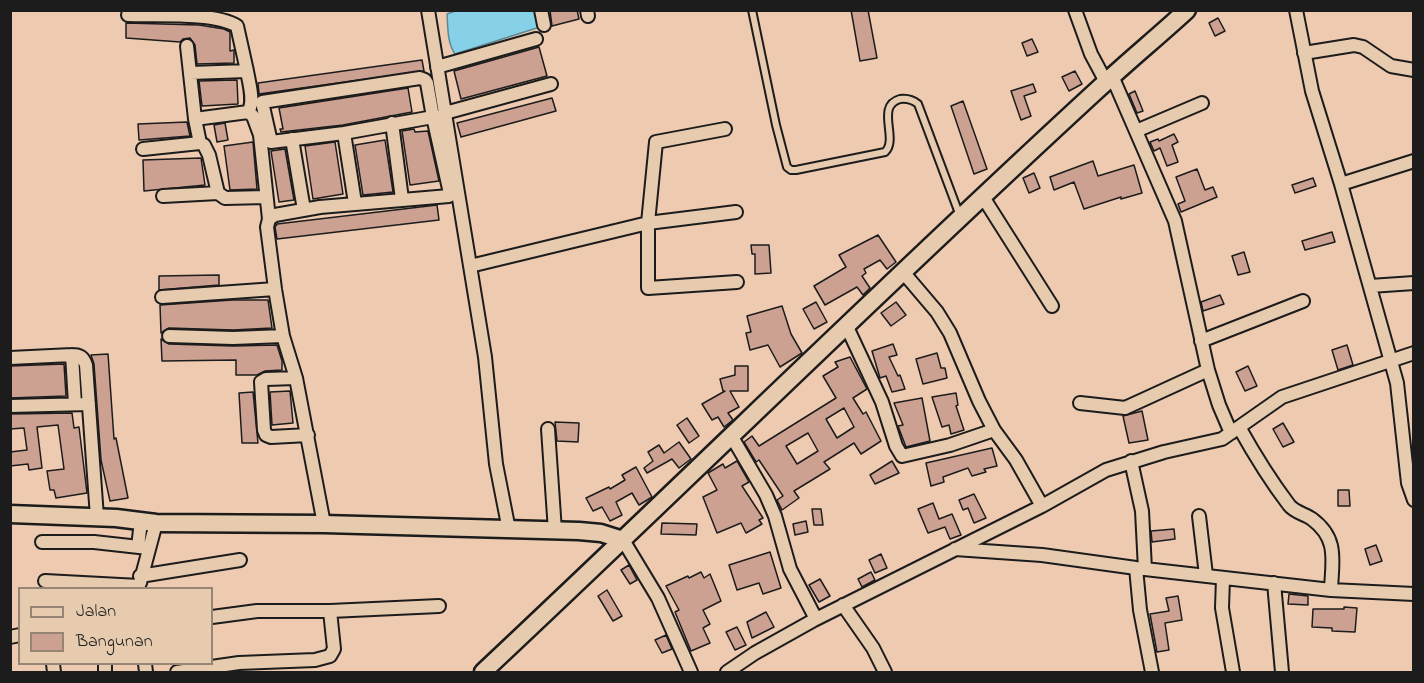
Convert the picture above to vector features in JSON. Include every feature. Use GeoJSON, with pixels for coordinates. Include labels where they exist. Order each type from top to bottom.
{"type":"FeatureCollection","features":[{"type":"Feature","properties":{"kind":"main road"},"geometry":{"type":"LineString","coordinates":[[483,672],[960,218],[1109,79],[1187,10]]}},
{"type":"Feature","properties":{"kind":"main road"},"geometry":{"type":"LineString","coordinates":[[10,514],[97,517],[148,522],[324,524],[555,531],[601,533],[623,540]]}},
{"type":"Feature","properties":{"kind":"street"},"geometry":{"type":"LineString","coordinates":[[428,10],[441,116],[454,198],[470,266],[485,357],[496,464],[509,530]]}},
{"type":"Feature","properties":{"kind":"street"},"geometry":{"type":"LineString","coordinates":[[540,10],[544,25]]}},
{"type":"Feature","properties":{"kind":"street"},"geometry":{"type":"LineString","coordinates":[[1075,10],[1091,54],[1109,79],[1136,131],[1176,221],[1201,341],[1219,405],[1290,507],[1304,513],[1320,525],[1327,534],[1333,546],[1331,590]]}},
{"type":"Feature","properties":{"kind":"street"},"geometry":{"type":"LineString","coordinates":[[1296,10],[1311,91],[1341,184],[1397,383],[1408,483],[1413,500]]}},
{"type":"Feature","properties":{"kind":"street"},"geometry":{"type":"LineString","coordinates":[[128,15],[190,13],[229,21],[237,26],[254,105],[271,142],[344,133],[441,116],[551,84]]}},
{"type":"Feature","properties":{"kind":"street"},"geometry":{"type":"LineString","coordinates":[[195,119],[254,105],[414,78],[425,80],[536,39]]}},
{"type":"Feature","properties":{"kind":"street"},"geometry":{"type":"LineString","coordinates":[[1304,53],[1354,45],[1363,48],[1391,66],[1413,70]]}},
{"type":"Feature","properties":{"kind":"street"},"geometry":{"type":"LineString","coordinates":[[187,46],[200,143]]}},
{"type":"Feature","properties":{"kind":"street"},"geometry":{"type":"LineString","coordinates":[[190,73],[247,71]]}},
{"type":"Feature","properties":{"kind":"street"},"geometry":{"type":"LineString","coordinates":[[1136,131],[1202,103]]}},
{"type":"Feature","properties":{"kind":"street"},"geometry":{"type":"LineString","coordinates":[[254,105],[253,116],[260,135],[269,219],[267,227],[275,289],[283,336],[296,378],[308,435],[324,524]]}},
{"type":"Feature","properties":{"kind":"street"},"geometry":{"type":"LineString","coordinates":[[392,123],[402,199]]}},
{"type":"Feature","properties":{"kind":"street"},"geometry":{"type":"LineString","coordinates":[[725,129],[656,142],[648,223],[648,288],[736,282]]}},
{"type":"Feature","properties":{"kind":"street"},"geometry":{"type":"LineString","coordinates":[[344,133],[355,204]]}},
{"type":"Feature","properties":{"kind":"street"},"geometry":{"type":"LineString","coordinates":[[292,139],[304,210]]}},
{"type":"Feature","properties":{"kind":"street"},"geometry":{"type":"LineString","coordinates":[[142,149],[200,143],[204,145],[209,155],[218,193]]}},
{"type":"Feature","properties":{"kind":"street"},"geometry":{"type":"LineString","coordinates":[[1341,184],[1413,161]]}},
{"type":"Feature","properties":{"kind":"street"},"geometry":{"type":"LineString","coordinates":[[163,196],[218,193],[225,198],[266,197]]}},
{"type":"Feature","properties":{"kind":"street"},"geometry":{"type":"LineString","coordinates":[[983,197],[1052,306]]}},
{"type":"Feature","properties":{"kind":"street"},"geometry":{"type":"LineString","coordinates":[[269,219],[275,215],[355,204],[402,199],[454,198]]}},
{"type":"Feature","properties":{"kind":"street"},"geometry":{"type":"LineString","coordinates":[[470,266],[648,223],[736,212]]}},
{"type":"Feature","properties":{"kind":"street"},"geometry":{"type":"LineString","coordinates":[[903,272],[937,312],[950,333],[994,430],[1016,460],[1042,506]]}},
{"type":"Feature","properties":{"kind":"street"},"geometry":{"type":"LineString","coordinates":[[1370,286],[1413,283]]}},
{"type":"Feature","properties":{"kind":"street"},"geometry":{"type":"LineString","coordinates":[[162,297],[275,289]]}},
{"type":"Feature","properties":{"kind":"street"},"geometry":{"type":"LineString","coordinates":[[1201,341],[1304,301]]}},
{"type":"Feature","properties":{"kind":"street"},"geometry":{"type":"LineString","coordinates":[[847,327],[882,402],[896,446],[902,456],[951,445],[994,430]]}},
{"type":"Feature","properties":{"kind":"street"},"geometry":{"type":"LineString","coordinates":[[169,336],[233,338],[283,336]]}},
{"type":"Feature","properties":{"kind":"street"},"geometry":{"type":"LineString","coordinates":[[727,672],[755,653],[843,605],[1042,506],[1106,470],[1131,461],[1222,439],[1282,397],[1413,353]]}},
{"type":"Feature","properties":{"kind":"street"},"geometry":{"type":"LineString","coordinates":[[10,358],[72,355],[83,358],[86,365],[97,517]]}},
{"type":"Feature","properties":{"kind":"street"},"geometry":{"type":"LineString","coordinates":[[72,355],[75,404]]}},
{"type":"Feature","properties":{"kind":"street"},"geometry":{"type":"LineString","coordinates":[[1080,403],[1125,408],[1208,370]]}},
{"type":"Feature","properties":{"kind":"street"},"geometry":{"type":"LineString","coordinates":[[296,378],[266,379],[261,382],[264,430],[266,435],[271,437],[308,435]]}},
{"type":"Feature","properties":{"kind":"street"},"geometry":{"type":"LineString","coordinates":[[10,406],[89,404]]}},
{"type":"Feature","properties":{"kind":"street"},"geometry":{"type":"LineString","coordinates":[[548,429],[555,531]]}},
{"type":"Feature","properties":{"kind":"street"},"geometry":{"type":"LineString","coordinates":[[732,437],[766,495],[775,516],[790,570],[816,620]]}},
{"type":"Feature","properties":{"kind":"street"},"geometry":{"type":"LineString","coordinates":[[1131,461],[1142,511],[1140,610],[1152,672]]}},
{"type":"Feature","properties":{"kind":"street"},"geometry":{"type":"LineString","coordinates":[[1199,516],[1206,575]]}},
{"type":"Feature","properties":{"kind":"street"},"geometry":{"type":"LineString","coordinates":[[140,583],[148,522]]}},
{"type":"Feature","properties":{"kind":"street"},"geometry":{"type":"LineString","coordinates":[[623,540],[658,598],[691,672]]}},
{"type":"Feature","properties":{"kind":"street"},"geometry":{"type":"LineString","coordinates":[[42,542],[94,542],[143,548]]}},
{"type":"Feature","properties":{"kind":"street"},"geometry":{"type":"LineString","coordinates":[[955,549],[1042,555],[1331,590],[1413,594]]}},
{"type":"Feature","properties":{"kind":"street"},"geometry":{"type":"LineString","coordinates":[[45,581],[92,586],[140,583],[240,560]]}},
{"type":"Feature","properties":{"kind":"street"},"geometry":{"type":"LineString","coordinates":[[1223,578],[1222,608],[1233,672]]}},
{"type":"Feature","properties":{"kind":"street"},"geometry":{"type":"LineString","coordinates":[[1274,583],[1282,672]]}},
{"type":"Feature","properties":{"kind":"street"},"geometry":{"type":"LineString","coordinates":[[843,605],[873,648],[885,672]]}},
{"type":"Feature","properties":{"kind":"street"},"geometry":{"type":"LineString","coordinates":[[213,617],[257,611],[330,611],[439,606]]}},
{"type":"Feature","properties":{"kind":"street"},"geometry":{"type":"LineString","coordinates":[[177,672],[239,663],[326,658],[334,649],[330,611]]}},
{"type":"Feature","properties":{"kind":"lane"},"geometry":{"type":"LineString","coordinates":[[752,10],[787,167],[796,170],[885,152],[890,145],[888,110],[892,103],[898,100],[912,99],[918,104],[960,218]]}},
{"type":"Feature","properties":{"kind":"water"},"geometry":{"type":"Polygon","coordinates":[[[458,10],[535,11],[540,27],[455,54],[449,40],[447,14],[458,10]]]}},
{"type":"Feature","properties":{"kind":"building"},"geometry":{"type":"Polygon","coordinates":[[[550,10],[577,10],[579,19],[552,26],[550,10]]]}},
{"type":"Feature","properties":{"kind":"building"},"geometry":{"type":"Polygon","coordinates":[[[851,10],[868,10],[877,58],[860,61],[851,10]]]}},
{"type":"Feature","properties":{"kind":"building"},"geometry":{"type":"Polygon","coordinates":[[[1218,18],[1225,31],[1215,36],[1209,23],[1218,18]]]}},
{"type":"Feature","properties":{"kind":"building"},"geometry":{"type":"Polygon","coordinates":[[[126,23],[199,25],[224,29],[230,32],[230,51],[234,50],[234,63],[197,64],[195,45],[190,38],[180,42],[126,38],[126,23]]]}},
{"type":"Feature","properties":{"kind":"building"},"geometry":{"type":"Polygon","coordinates":[[[1032,39],[1038,52],[1027,56],[1022,43],[1032,39]]]}},
{"type":"Feature","properties":{"kind":"building"},"geometry":{"type":"Polygon","coordinates":[[[539,47],[547,76],[461,99],[454,71],[539,47]]]}},
{"type":"Feature","properties":{"kind":"building"},"geometry":{"type":"Polygon","coordinates":[[[422,60],[424,71],[259,94],[258,83],[422,60]]]}},
{"type":"Feature","properties":{"kind":"building"},"geometry":{"type":"Polygon","coordinates":[[[1075,71],[1082,84],[1069,91],[1062,77],[1075,71]]]}},
{"type":"Feature","properties":{"kind":"building"},"geometry":{"type":"Polygon","coordinates":[[[237,80],[238,104],[202,106],[199,81],[237,80]]]}},
{"type":"Feature","properties":{"kind":"building"},"geometry":{"type":"Polygon","coordinates":[[[1033,84],[1036,92],[1024,96],[1031,116],[1021,120],[1011,91],[1033,84]]]}},
{"type":"Feature","properties":{"kind":"building"},"geometry":{"type":"Polygon","coordinates":[[[408,88],[412,112],[343,125],[281,132],[280,129],[283,129],[279,108],[408,88]]]}},
{"type":"Feature","properties":{"kind":"building"},"geometry":{"type":"Polygon","coordinates":[[[1135,91],[1143,111],[1137,113],[1129,94],[1135,91]]]}},
{"type":"Feature","properties":{"kind":"building"},"geometry":{"type":"Polygon","coordinates":[[[552,98],[556,111],[461,137],[457,123],[552,98]]]}},
{"type":"Feature","properties":{"kind":"building"},"geometry":{"type":"Polygon","coordinates":[[[963,101],[987,169],[974,174],[951,106],[963,101]]]}},
{"type":"Feature","properties":{"kind":"building"},"geometry":{"type":"Polygon","coordinates":[[[187,122],[190,136],[139,140],[138,124],[187,122]]]}},
{"type":"Feature","properties":{"kind":"building"},"geometry":{"type":"Polygon","coordinates":[[[225,123],[228,140],[217,142],[214,125],[225,123]]]}},
{"type":"Feature","properties":{"kind":"building"},"geometry":{"type":"Polygon","coordinates":[[[414,129],[415,132],[428,131],[439,181],[410,185],[402,131],[414,129]]]}},
{"type":"Feature","properties":{"kind":"building"},"geometry":{"type":"Polygon","coordinates":[[[1174,134],[1178,142],[1172,145],[1178,162],[1167,166],[1160,148],[1154,151],[1150,142],[1158,139],[1159,141],[1174,134]]]}},
{"type":"Feature","properties":{"kind":"building"},"geometry":{"type":"Polygon","coordinates":[[[385,140],[393,192],[363,195],[355,145],[385,140]]]}},
{"type":"Feature","properties":{"kind":"building"},"geometry":{"type":"Polygon","coordinates":[[[253,142],[257,189],[230,190],[224,146],[253,142]]]}},
{"type":"Feature","properties":{"kind":"building"},"geometry":{"type":"Polygon","coordinates":[[[335,142],[343,194],[313,199],[305,146],[335,142]]]}},
{"type":"Feature","properties":{"kind":"building"},"geometry":{"type":"Polygon","coordinates":[[[285,149],[294,200],[279,202],[271,151],[285,149]]]}},
{"type":"Feature","properties":{"kind":"building"},"geometry":{"type":"Polygon","coordinates":[[[201,158],[205,185],[144,191],[143,160],[201,158]]]}},
{"type":"Feature","properties":{"kind":"building"},"geometry":{"type":"Polygon","coordinates":[[[1093,161],[1098,176],[1134,165],[1142,193],[1084,209],[1074,182],[1054,190],[1050,177],[1093,161]]]}},
{"type":"Feature","properties":{"kind":"building"},"geometry":{"type":"Polygon","coordinates":[[[1197,169],[1205,190],[1213,187],[1217,197],[1181,212],[1178,204],[1185,201],[1176,177],[1197,169]]]}},
{"type":"Feature","properties":{"kind":"building"},"geometry":{"type":"Polygon","coordinates":[[[1034,173],[1040,188],[1029,193],[1023,178],[1034,173]]]}},
{"type":"Feature","properties":{"kind":"building"},"geometry":{"type":"Polygon","coordinates":[[[1313,178],[1316,186],[1295,193],[1292,185],[1313,178]]]}},
{"type":"Feature","properties":{"kind":"building"},"geometry":{"type":"Polygon","coordinates":[[[437,205],[439,220],[277,239],[275,227],[277,224],[437,205]]]}},
{"type":"Feature","properties":{"kind":"building"},"geometry":{"type":"Polygon","coordinates":[[[1332,232],[1335,242],[1305,250],[1302,241],[1332,232]]]}},
{"type":"Feature","properties":{"kind":"building"},"geometry":{"type":"Polygon","coordinates":[[[878,235],[896,262],[887,269],[880,260],[864,269],[866,273],[862,276],[870,288],[863,295],[857,287],[825,305],[814,286],[846,267],[839,255],[878,235]]]}},
{"type":"Feature","properties":{"kind":"building"},"geometry":{"type":"Polygon","coordinates":[[[751,245],[769,245],[771,273],[755,274],[755,254],[752,254],[751,245]]]}},
{"type":"Feature","properties":{"kind":"building"},"geometry":{"type":"Polygon","coordinates":[[[1244,252],[1250,272],[1238,275],[1232,256],[1244,252]]]}},
{"type":"Feature","properties":{"kind":"building"},"geometry":{"type":"Polygon","coordinates":[[[219,275],[219,285],[159,290],[159,276],[219,275]]]}},
{"type":"Feature","properties":{"kind":"building"},"geometry":{"type":"Polygon","coordinates":[[[1220,295],[1224,304],[1203,311],[1201,302],[1220,295]]]}},
{"type":"Feature","properties":{"kind":"building"},"geometry":{"type":"Polygon","coordinates":[[[268,300],[272,328],[233,330],[169,328],[161,333],[160,305],[268,300]]]}},
{"type":"Feature","properties":{"kind":"building"},"geometry":{"type":"Polygon","coordinates":[[[816,302],[827,322],[814,329],[803,309],[816,302]]]}},
{"type":"Feature","properties":{"kind":"building"},"geometry":{"type":"Polygon","coordinates":[[[896,302],[906,315],[891,326],[881,313],[896,302]]]}},
{"type":"Feature","properties":{"kind":"building"},"geometry":{"type":"Polygon","coordinates":[[[782,306],[791,334],[802,353],[780,367],[768,345],[750,350],[746,333],[751,332],[747,316],[782,306]]]}},
{"type":"Feature","properties":{"kind":"building"},"geometry":{"type":"Polygon","coordinates":[[[161,339],[169,344],[277,345],[282,370],[265,371],[257,375],[236,375],[236,360],[162,361],[161,339]]]}},
{"type":"Feature","properties":{"kind":"building"},"geometry":{"type":"Polygon","coordinates":[[[893,344],[897,355],[889,357],[905,389],[892,392],[886,376],[880,378],[872,351],[893,344]]]}},
{"type":"Feature","properties":{"kind":"building"},"geometry":{"type":"Polygon","coordinates":[[[1347,345],[1353,365],[1338,370],[1332,350],[1347,345]]]}},
{"type":"Feature","properties":{"kind":"building"},"geometry":{"type":"Polygon","coordinates":[[[937,353],[941,368],[945,368],[947,378],[923,384],[916,359],[937,353]]]}},
{"type":"Feature","properties":{"kind":"building"},"geometry":{"type":"Polygon","coordinates":[[[108,354],[114,439],[116,438],[128,498],[110,501],[101,460],[94,364],[91,355],[108,354]]]}},
{"type":"Feature","properties":{"kind":"building"},"geometry":{"type":"Polygon","coordinates":[[[850,357],[867,389],[853,398],[863,414],[866,412],[881,441],[861,454],[854,443],[824,462],[830,469],[794,491],[799,498],[782,510],[777,500],[783,496],[759,460],[756,462],[744,442],[752,436],[759,446],[836,398],[823,376],[838,367],[835,362],[850,357]],[[844,408],[826,419],[837,438],[854,427],[844,408]],[[808,433],[786,446],[797,464],[818,451],[808,433]]]}},
{"type":"Feature","properties":{"kind":"building"},"geometry":{"type":"Polygon","coordinates":[[[64,364],[66,396],[10,398],[10,366],[64,364]]]}},
{"type":"Feature","properties":{"kind":"building"},"geometry":{"type":"Polygon","coordinates":[[[735,366],[748,366],[748,391],[730,391],[739,407],[728,413],[733,420],[724,427],[718,417],[712,420],[702,404],[725,391],[723,391],[720,379],[735,375],[735,366]]]}},
{"type":"Feature","properties":{"kind":"building"},"geometry":{"type":"Polygon","coordinates":[[[1248,366],[1257,386],[1245,391],[1236,372],[1248,366]]]}},
{"type":"Feature","properties":{"kind":"building"},"geometry":{"type":"Polygon","coordinates":[[[290,391],[293,423],[272,425],[270,392],[290,391]]]}},
{"type":"Feature","properties":{"kind":"building"},"geometry":{"type":"Polygon","coordinates":[[[253,392],[258,443],[242,443],[239,393],[253,392]]]}},
{"type":"Feature","properties":{"kind":"building"},"geometry":{"type":"Polygon","coordinates":[[[956,393],[958,405],[956,406],[964,430],[951,434],[949,425],[942,427],[932,397],[956,393]]]}},
{"type":"Feature","properties":{"kind":"building"},"geometry":{"type":"Polygon","coordinates":[[[922,398],[930,441],[906,447],[898,426],[903,425],[894,403],[922,398]]]}},
{"type":"Feature","properties":{"kind":"building"},"geometry":{"type":"Polygon","coordinates":[[[1142,411],[1148,440],[1129,443],[1123,416],[1142,411]]]}},
{"type":"Feature","properties":{"kind":"building"},"geometry":{"type":"Polygon","coordinates":[[[72,413],[74,428],[79,427],[87,493],[56,498],[54,490],[50,490],[47,471],[64,469],[58,425],[37,427],[42,468],[29,470],[28,464],[10,466],[10,452],[27,450],[24,428],[10,429],[10,414],[72,413]]]}},
{"type":"Feature","properties":{"kind":"building"},"geometry":{"type":"Polygon","coordinates":[[[687,418],[699,436],[689,443],[677,425],[687,418]]]}},
{"type":"Feature","properties":{"kind":"building"},"geometry":{"type":"Polygon","coordinates":[[[555,422],[579,423],[578,442],[557,441],[555,422]]]}},
{"type":"Feature","properties":{"kind":"building"},"geometry":{"type":"Polygon","coordinates":[[[1283,423],[1294,442],[1283,447],[1273,429],[1283,423]]]}},
{"type":"Feature","properties":{"kind":"building"},"geometry":{"type":"Polygon","coordinates":[[[679,442],[691,459],[679,468],[672,459],[647,473],[644,468],[653,461],[648,452],[659,445],[664,453],[679,442]]]}},
{"type":"Feature","properties":{"kind":"building"},"geometry":{"type":"Polygon","coordinates":[[[992,448],[997,466],[984,469],[986,472],[972,476],[968,468],[943,477],[944,482],[931,486],[926,463],[992,448]]]}},
{"type":"Feature","properties":{"kind":"building"},"geometry":{"type":"Polygon","coordinates":[[[737,461],[749,482],[742,486],[763,518],[759,520],[762,524],[746,533],[741,523],[717,533],[703,497],[717,490],[708,473],[723,464],[725,468],[737,461]]]}},
{"type":"Feature","properties":{"kind":"building"},"geometry":{"type":"Polygon","coordinates":[[[892,461],[899,473],[875,484],[870,475],[892,461]]]}},
{"type":"Feature","properties":{"kind":"building"},"geometry":{"type":"Polygon","coordinates":[[[636,467],[652,497],[639,505],[632,493],[616,502],[622,515],[610,521],[602,507],[593,511],[586,498],[609,487],[610,489],[625,480],[622,475],[636,467]]]}},
{"type":"Feature","properties":{"kind":"building"},"geometry":{"type":"Polygon","coordinates":[[[1338,490],[1349,490],[1350,506],[1338,506],[1338,490]]]}},
{"type":"Feature","properties":{"kind":"building"},"geometry":{"type":"Polygon","coordinates":[[[974,494],[986,518],[974,523],[968,508],[963,510],[959,500],[974,494]]]}},
{"type":"Feature","properties":{"kind":"building"},"geometry":{"type":"Polygon","coordinates":[[[933,503],[939,519],[952,514],[961,535],[950,539],[945,527],[928,533],[918,509],[933,503]]]}},
{"type":"Feature","properties":{"kind":"building"},"geometry":{"type":"Polygon","coordinates":[[[812,509],[821,509],[823,525],[814,525],[812,509]]]}},
{"type":"Feature","properties":{"kind":"building"},"geometry":{"type":"Polygon","coordinates":[[[806,521],[808,532],[795,535],[793,524],[806,521]]]}},
{"type":"Feature","properties":{"kind":"building"},"geometry":{"type":"Polygon","coordinates":[[[662,523],[697,524],[696,535],[661,534],[662,523]]]}},
{"type":"Feature","properties":{"kind":"building"},"geometry":{"type":"Polygon","coordinates":[[[1174,529],[1175,539],[1152,542],[1151,531],[1174,529]]]}},
{"type":"Feature","properties":{"kind":"building"},"geometry":{"type":"Polygon","coordinates":[[[1376,545],[1382,561],[1370,565],[1365,549],[1376,545]]]}},
{"type":"Feature","properties":{"kind":"building"},"geometry":{"type":"Polygon","coordinates":[[[770,552],[781,588],[763,594],[759,583],[737,590],[729,565],[770,552]]]}},
{"type":"Feature","properties":{"kind":"building"},"geometry":{"type":"Polygon","coordinates":[[[881,554],[887,568],[875,573],[869,560],[881,554]]]}},
{"type":"Feature","properties":{"kind":"building"},"geometry":{"type":"Polygon","coordinates":[[[629,565],[637,580],[630,584],[621,570],[629,565]]]}},
{"type":"Feature","properties":{"kind":"building"},"geometry":{"type":"Polygon","coordinates":[[[701,572],[704,578],[710,574],[721,601],[703,610],[710,624],[703,628],[710,643],[691,651],[675,612],[679,610],[666,586],[701,572]]]}},
{"type":"Feature","properties":{"kind":"building"},"geometry":{"type":"Polygon","coordinates":[[[871,572],[875,580],[862,587],[858,579],[871,572]]]}},
{"type":"Feature","properties":{"kind":"building"},"geometry":{"type":"Polygon","coordinates":[[[820,579],[830,596],[819,602],[809,585],[820,579]]]}},
{"type":"Feature","properties":{"kind":"building"},"geometry":{"type":"Polygon","coordinates":[[[607,590],[622,616],[613,621],[598,596],[607,590]]]}},
{"type":"Feature","properties":{"kind":"building"},"geometry":{"type":"Polygon","coordinates":[[[1289,594],[1308,596],[1308,605],[1288,604],[1289,594]]]}},
{"type":"Feature","properties":{"kind":"building"},"geometry":{"type":"Polygon","coordinates":[[[1178,596],[1182,620],[1165,623],[1169,650],[1157,652],[1150,614],[1169,611],[1166,598],[1178,596]]]}},
{"type":"Feature","properties":{"kind":"building"},"geometry":{"type":"Polygon","coordinates":[[[1344,607],[1357,608],[1355,632],[1312,627],[1313,609],[1344,609],[1344,607]]]}},
{"type":"Feature","properties":{"kind":"building"},"geometry":{"type":"Polygon","coordinates":[[[766,612],[774,627],[752,638],[747,622],[766,612]]]}},
{"type":"Feature","properties":{"kind":"building"},"geometry":{"type":"Polygon","coordinates":[[[737,627],[746,645],[735,650],[726,632],[737,627]]]}},
{"type":"Feature","properties":{"kind":"building"},"geometry":{"type":"Polygon","coordinates":[[[666,635],[672,649],[662,653],[655,640],[666,635]]]}}]}
